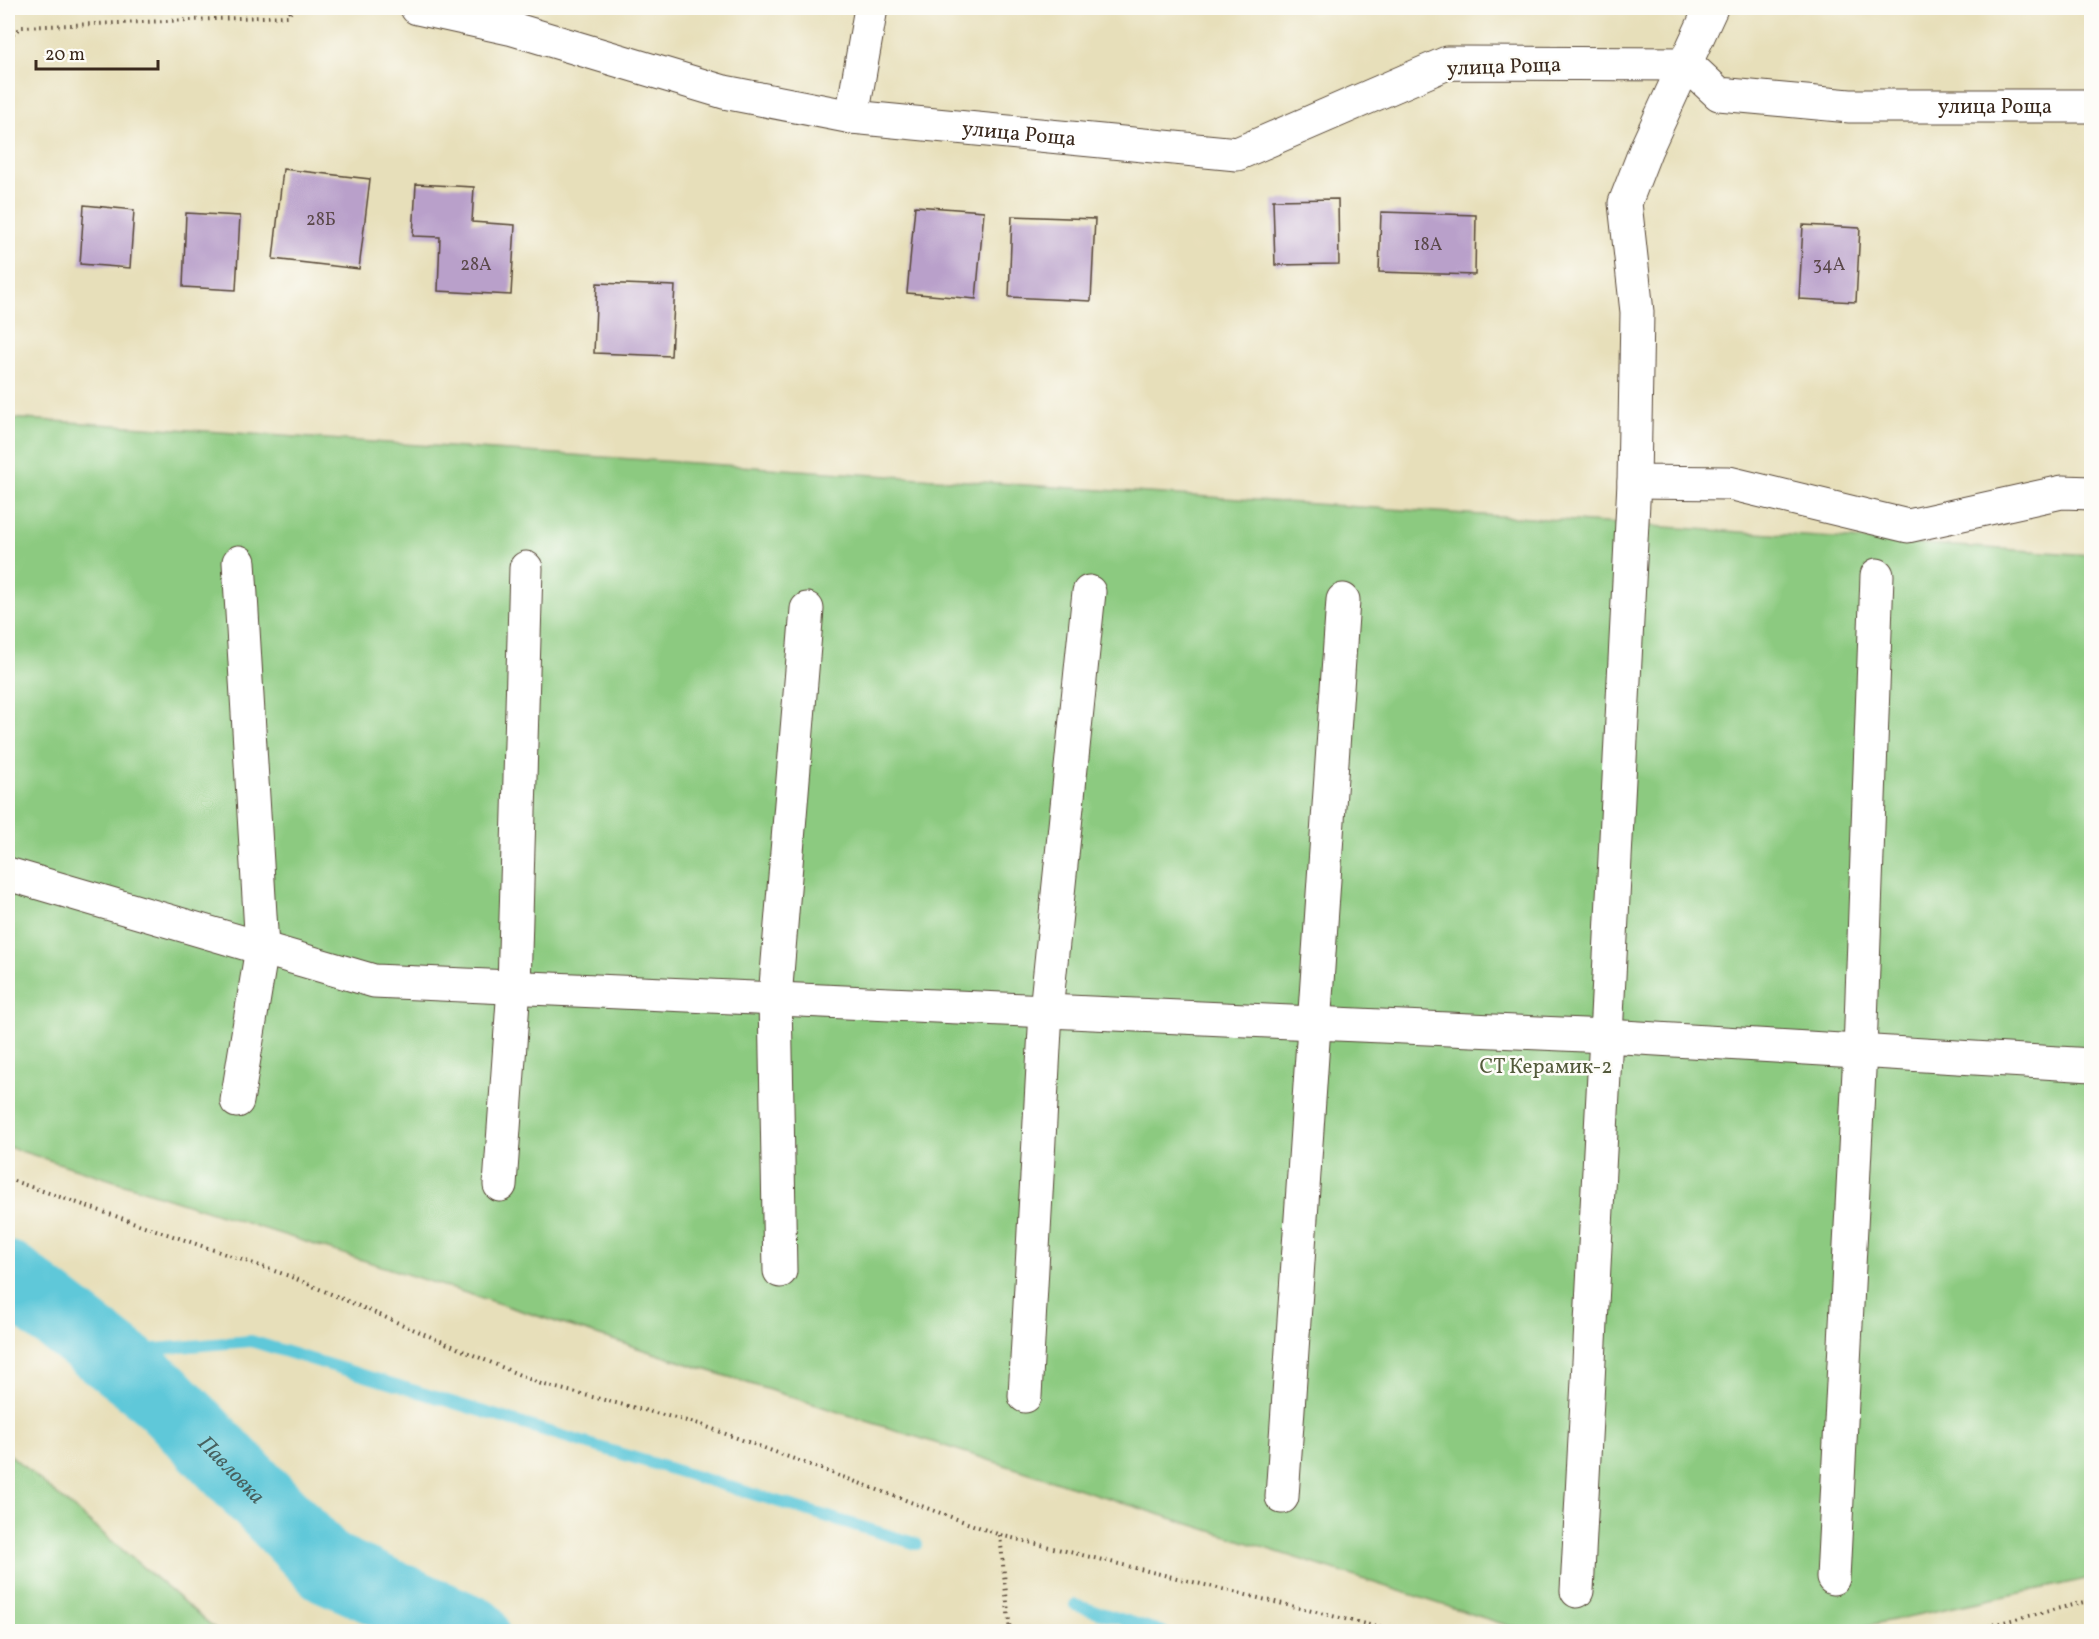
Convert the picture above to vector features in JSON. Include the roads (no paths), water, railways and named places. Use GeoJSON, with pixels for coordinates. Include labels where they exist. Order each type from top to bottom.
{"type":"FeatureCollection","features":[{"type":"Feature","properties":{"kind":"lane","name":"улица Роща"},"geometry":{"type":"LineString","coordinates":[[417,8],[513,29],[724,92],[852,117],[1237,154],[1447,63],[1687,64],[1719,94],[1850,106],[2091,106]]}},
{"type":"Feature","properties":{"kind":"lane"},"geometry":{"type":"LineString","coordinates":[[852,117],[871,8]]}},
{"type":"Feature","properties":{"kind":"lane"},"geometry":{"type":"LineString","coordinates":[[1577,1591],[1634,482],[1637,312],[1625,203],[1646,149],[1712,8]]}},
{"type":"Feature","properties":{"kind":"lane"},"geometry":{"type":"LineString","coordinates":[[1634,482],[1729,483],[1908,526],[2062,492],[2091,493]]}},
{"type":"Feature","properties":{"kind":"lane"},"geometry":{"type":"LineString","coordinates":[[237,1101],[262,948],[239,562]]}},
{"type":"Feature","properties":{"kind":"lane"},"geometry":{"type":"LineString","coordinates":[[500,1185],[514,987],[526,568]]}},
{"type":"Feature","properties":{"kind":"lane"},"geometry":{"type":"LineString","coordinates":[[1833,1578],[1860,1051],[1877,575]]}},
{"type":"Feature","properties":{"kind":"lane"},"geometry":{"type":"LineString","coordinates":[[1024,1396],[1046,1011],[1089,592]]}},
{"type":"Feature","properties":{"kind":"lane"},"geometry":{"type":"LineString","coordinates":[[1282,1497],[1343,600]]}},
{"type":"Feature","properties":{"kind":"lane"},"geometry":{"type":"LineString","coordinates":[[780,1271],[775,998],[807,609]]}},
{"type":"Feature","properties":{"kind":"lane"},"geometry":{"type":"LineString","coordinates":[[8,874],[375,981],[1606,1036],[2091,1065]]}},
{"type":"Feature","properties":{"kind":"waterway","name":"Павловка"},"geometry":{"type":"LineString","coordinates":[[8,1277],[159,1393],[327,1567],[473,1632]]}},
{"type":"Feature","properties":{"kind":"waterway"},"geometry":{"type":"LineString","coordinates":[[107,1353],[251,1341],[917,1544]]}},
{"type":"Feature","properties":{"kind":"waterway"},"geometry":{"type":"LineString","coordinates":[[1075,1605],[1163,1632]]}},
{"type":"Feature","properties":{"kind":"park label","name":"СТ Керамик-2"},"geometry":{"type":"Point","coordinates":[1546,1066]}}]}
